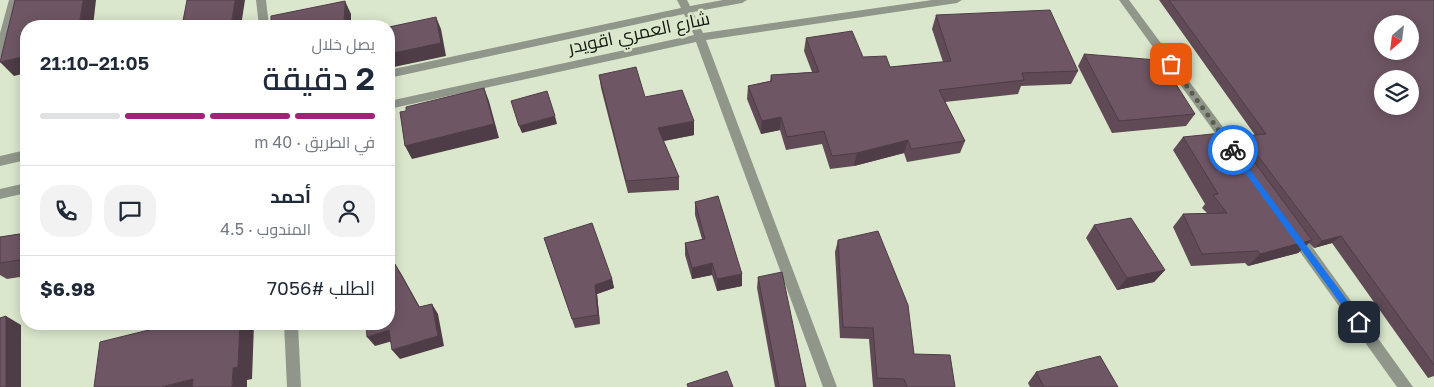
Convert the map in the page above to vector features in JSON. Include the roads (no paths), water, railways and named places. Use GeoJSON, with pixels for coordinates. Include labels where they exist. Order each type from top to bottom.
{"type":"FeatureCollection","features":[{"type":"Feature","properties":{"kind":"street"},"geometry":{"type":"LineString","coordinates":[[0,54],[14,0]]}},
{"type":"Feature","properties":{"kind":"street"},"geometry":{"type":"LineString","coordinates":[[261,0],[263,20]]}},
{"type":"Feature","properties":{"kind":"street","name":"شارع العمري اقويدر"},"geometry":{"type":"LineString","coordinates":[[395,73],[684,5],[742,0]]}},
{"type":"Feature","properties":{"kind":"street","name":"شارع العمري اقويدر"},"geometry":{"type":"LineString","coordinates":[[395,104],[700,37],[957,0]]}},
{"type":"Feature","properties":{"kind":"street"},"geometry":{"type":"LineString","coordinates":[[1124,0],[1236,153]]}},
{"type":"Feature","properties":{"kind":"street"},"geometry":{"type":"LineString","coordinates":[[684,5],[700,37],[830,387]]}},
{"type":"Feature","properties":{"kind":"street"},"geometry":{"type":"LineString","coordinates":[[0,161],[20,156]]}},
{"type":"Feature","properties":{"kind":"street"},"geometry":{"type":"LineString","coordinates":[[0,194],[20,189]]}},
{"type":"Feature","properties":{"kind":"street"},"geometry":{"type":"LineString","coordinates":[[1288,226],[1406,387]]}},
{"type":"Feature","properties":{"kind":"street"},"geometry":{"type":"LineString","coordinates":[[292,330],[294,387]]}}]}
